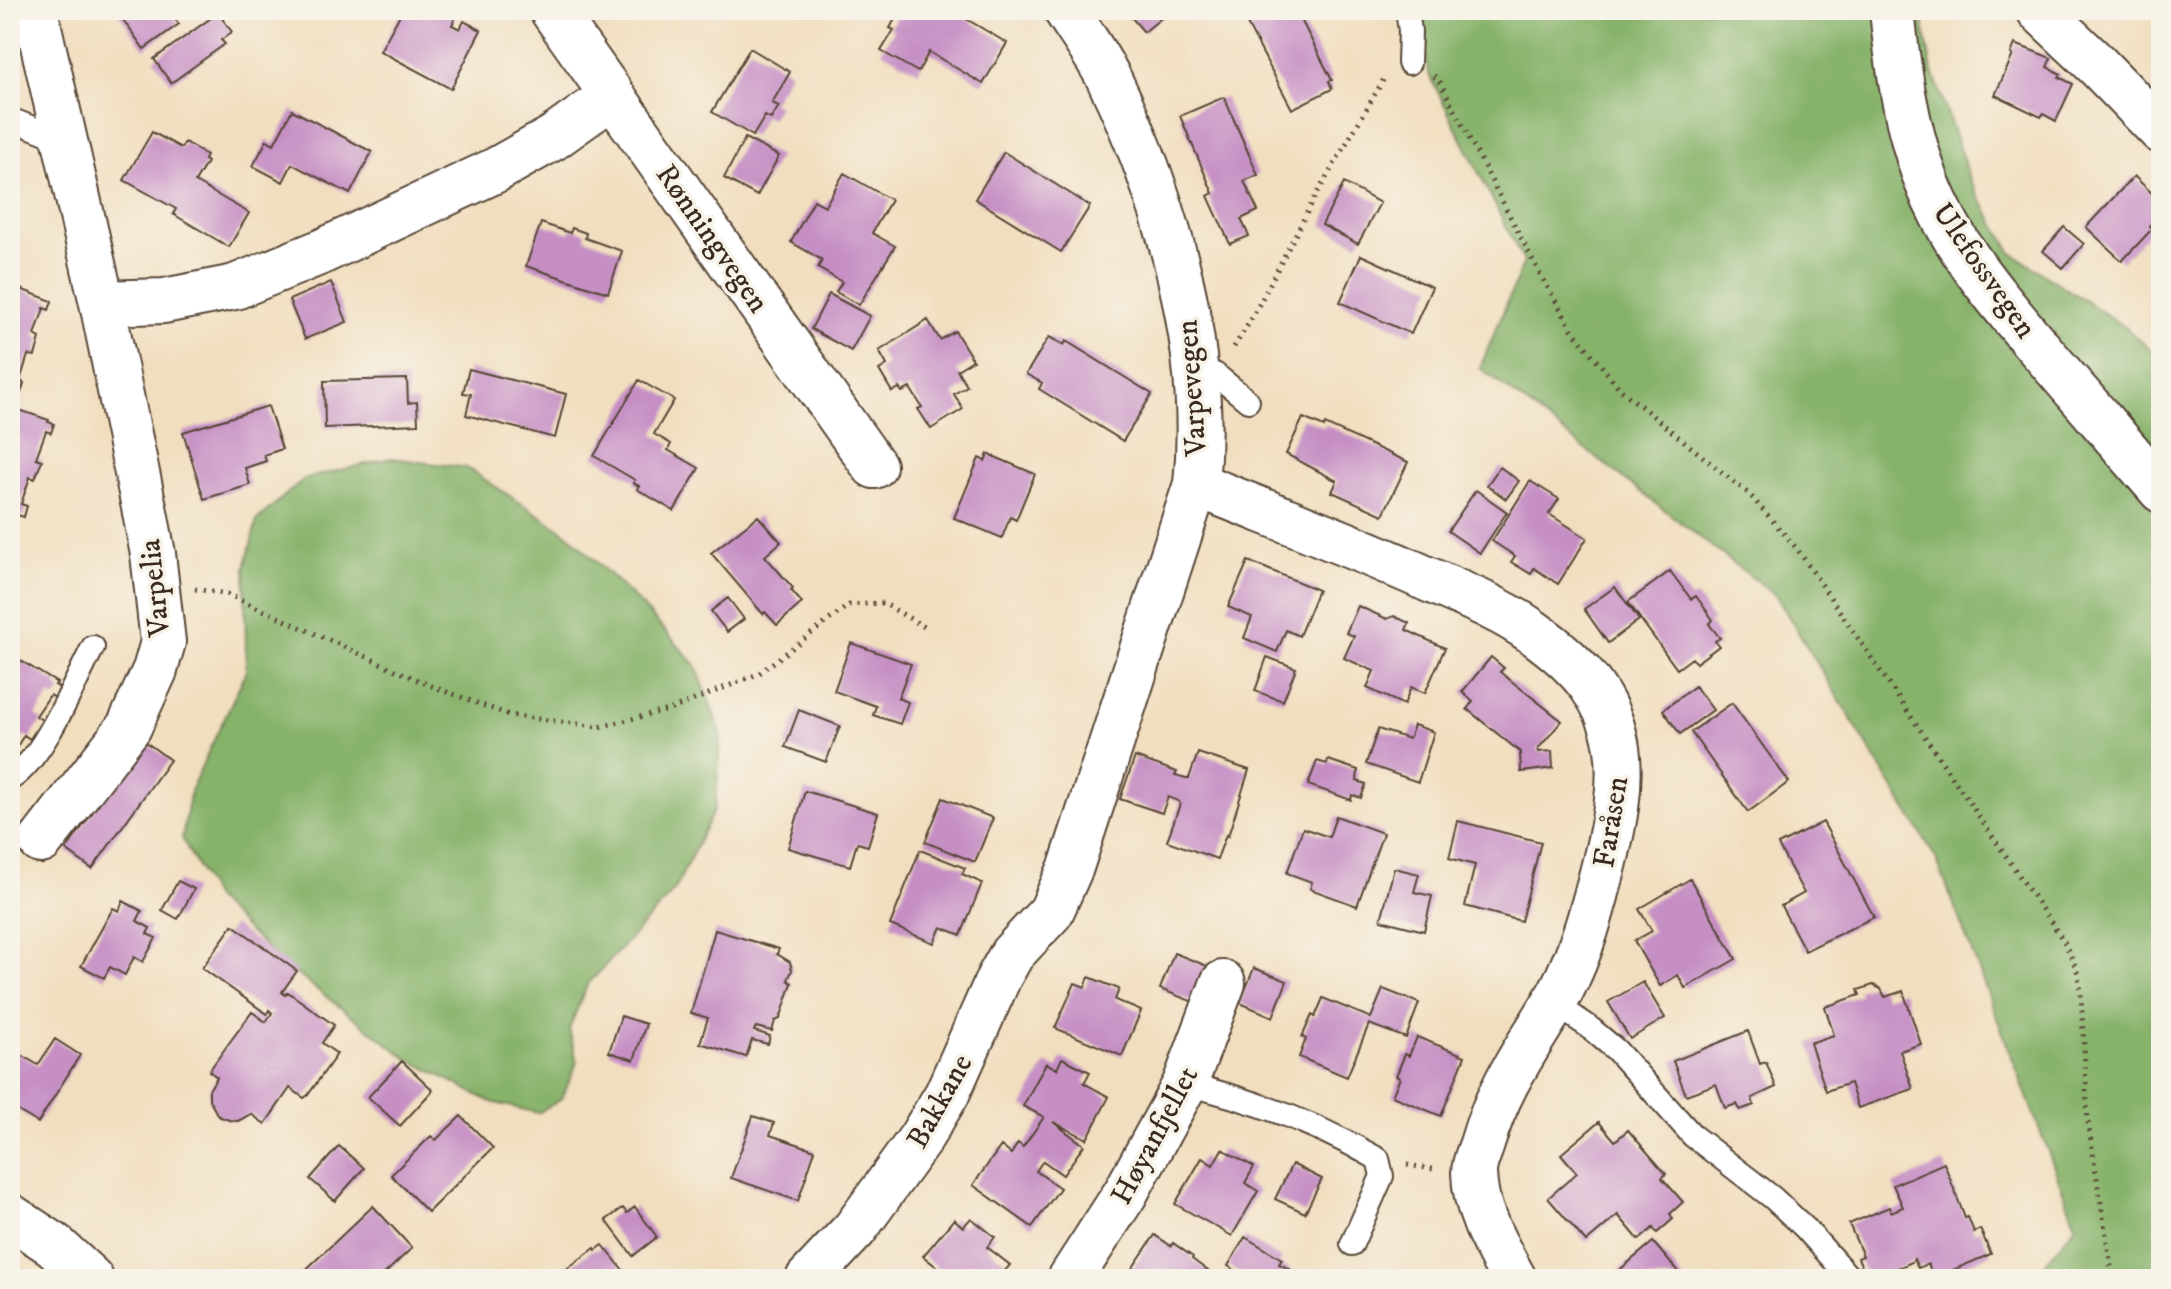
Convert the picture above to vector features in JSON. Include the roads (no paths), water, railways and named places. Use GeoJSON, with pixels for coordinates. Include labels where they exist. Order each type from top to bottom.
{"type":"FeatureCollection","features":[{"type":"Feature","properties":{"kind":"street","name":"Varpelia"},"geometry":{"type":"LineString","coordinates":[[35,10],[102,303],[153,554],[163,642],[155,670],[129,727],[41,841]]}},
{"type":"Feature","properties":{"kind":"street","name":"Rønningvegen"},"geometry":{"type":"LineString","coordinates":[[552,10],[874,466]]}},
{"type":"Feature","properties":{"kind":"street","name":"Varpevegen"},"geometry":{"type":"LineString","coordinates":[[1051,912],[1071,867],[1196,484],[1199,421],[1206,376],[1145,160],[1106,74],[1066,10]]}},
{"type":"Feature","properties":{"kind":"street","name":"Ulefossvegen"},"geometry":{"type":"LineString","coordinates":[[1892,10],[1898,67],[1910,131],[1927,184],[1949,228],[2008,311],[2161,490]]}},
{"type":"Feature","properties":{"kind":"street"},"geometry":{"type":"LineString","coordinates":[[2039,10],[2161,131]]}},
{"type":"Feature","properties":{"kind":"street"},"geometry":{"type":"LineString","coordinates":[[102,303],[164,301],[235,287],[332,248],[496,170],[553,138],[612,96]]}},
{"type":"Feature","properties":{"kind":"street","name":"Faråsen"},"geometry":{"type":"LineString","coordinates":[[1196,484],[1487,605],[1532,631],[1565,657],[1593,689],[1608,714],[1621,772],[1619,797],[1613,833],[1590,919],[1574,964],[1554,1003],[1503,1086],[1474,1170],[1478,1201],[1488,1232],[1514,1279]]}},
{"type":"Feature","properties":{"kind":"street","name":"Bakkane"},"geometry":{"type":"LineString","coordinates":[[808,1279],[855,1229],[920,1139],[947,1094],[1012,954],[1051,912]]}},
{"type":"Feature","properties":{"kind":"street","name":"Høyanfjellet"},"geometry":{"type":"LineString","coordinates":[[1070,1279],[1125,1194],[1185,1084],[1223,983]]}},
{"type":"Feature","properties":{"kind":"street"},"geometry":{"type":"LineString","coordinates":[[10,1216],[54,1245],[91,1279]]}},
{"type":"Feature","properties":{"kind":"lane"},"geometry":{"type":"LineString","coordinates":[[1408,21],[1409,63]]}},
{"type":"Feature","properties":{"kind":"lane"},"geometry":{"type":"LineString","coordinates":[[10,119],[64,140]]}},
{"type":"Feature","properties":{"kind":"lane"},"geometry":{"type":"LineString","coordinates":[[1206,376],[1248,401]]}},
{"type":"Feature","properties":{"kind":"lane"},"geometry":{"type":"LineString","coordinates":[[10,779],[21,773],[36,755],[93,647]]}},
{"type":"Feature","properties":{"kind":"lane"},"geometry":{"type":"LineString","coordinates":[[1554,1003],[1616,1050],[1693,1136],[1773,1198],[1848,1276]]}},
{"type":"Feature","properties":{"kind":"lane"},"geometry":{"type":"LineString","coordinates":[[1185,1084],[1231,1094],[1354,1145],[1378,1159],[1382,1176],[1352,1244]]}}]}
